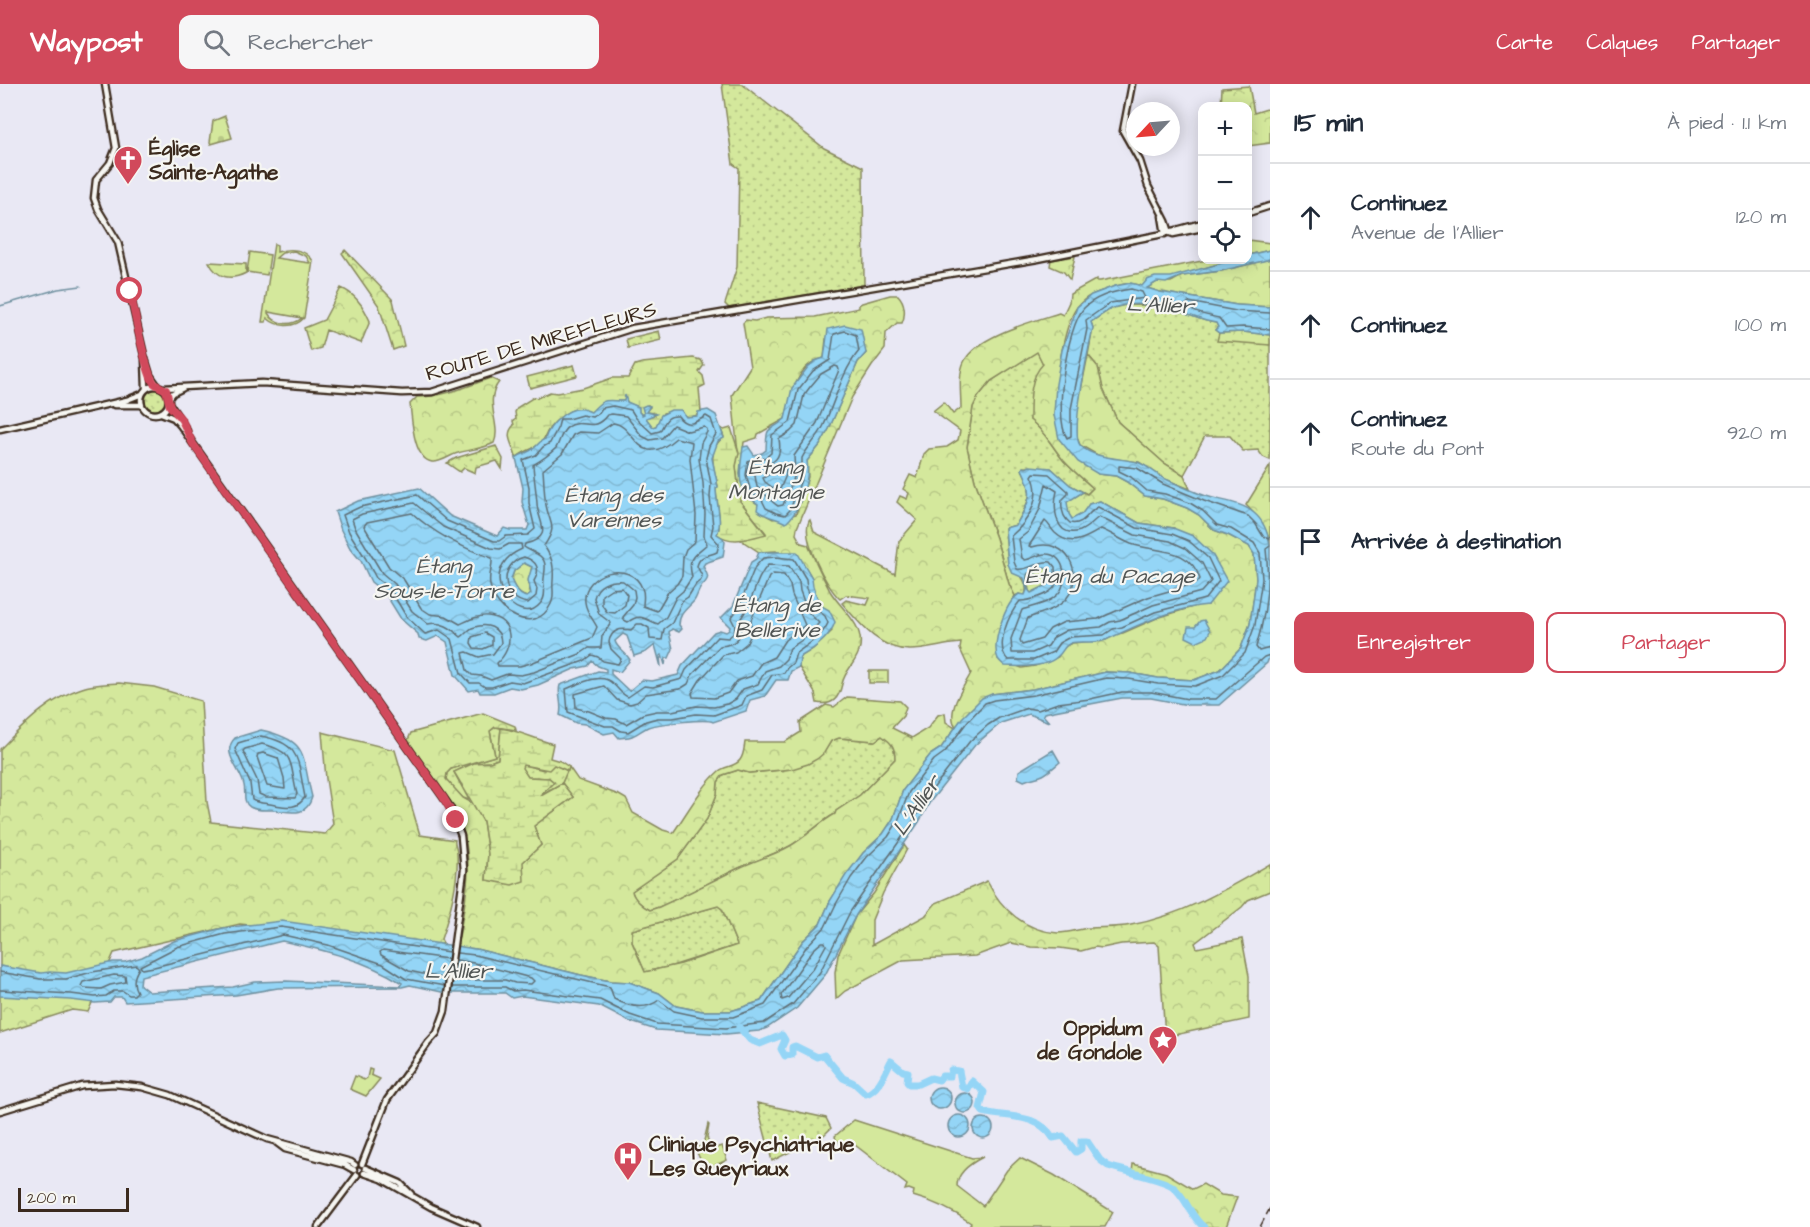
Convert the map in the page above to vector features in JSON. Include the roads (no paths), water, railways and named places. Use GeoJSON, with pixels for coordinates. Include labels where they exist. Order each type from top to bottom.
{"type":"FeatureCollection","features":[{"type":"Feature","properties":{"kind":"main road"},"geometry":{"type":"LineString","coordinates":[[105,84],[116,148],[110,163],[96,180],[94,198],[118,242],[150,375],[182,420],[193,444]]}},
{"type":"Feature","properties":{"kind":"main road"},"geometry":{"type":"LineString","coordinates":[[1132,84],[1123,131],[1140,162],[1169,234]]}},
{"type":"Feature","properties":{"kind":"main road"},"geometry":{"type":"LineString","coordinates":[[1252,212],[1270,206]]}},
{"type":"Feature","properties":{"kind":"main road"},"geometry":{"type":"LineString","coordinates":[[1084,249],[1145,241],[1198,226]]}},
{"type":"Feature","properties":{"kind":"main road"},"geometry":{"type":"LineString","coordinates":[[1084,249],[1169,234]]}},
{"type":"Feature","properties":{"kind":"main road","name":"ROUTE DE MIREFLEURS"},"geometry":{"type":"LineString","coordinates":[[160,387],[262,383],[402,393],[432,392],[614,333],[720,312],[905,283],[1084,249]]}},
{"type":"Feature","properties":{"kind":"main road"},"geometry":{"type":"LineString","coordinates":[[144,355],[148,383],[142,394],[144,409],[152,414],[161,412],[174,418],[450,807],[461,836],[464,870],[445,1011],[437,1033],[387,1100],[363,1168],[318,1227]]}},
{"type":"Feature","properties":{"kind":"main road","name":"ROUTE DE MIREFLEURS"},"geometry":{"type":"LineString","coordinates":[[169,400],[176,390],[191,386]]}},
{"type":"Feature","properties":{"kind":"main road"},"geometry":{"type":"LineString","coordinates":[[146,388],[160,387]]}},
{"type":"Feature","properties":{"kind":"main road"},"geometry":{"type":"LineString","coordinates":[[0,429],[127,400],[142,394]]}},
{"type":"Feature","properties":{"kind":"main road"},"geometry":{"type":"LineString","coordinates":[[161,412],[169,400]]}},
{"type":"Feature","properties":{"kind":"main road"},"geometry":{"type":"LineString","coordinates":[[93,407],[142,405]]}},
{"type":"Feature","properties":{"kind":"main road"},"geometry":{"type":"LineString","coordinates":[[0,1111],[82,1086],[129,1085],[170,1095],[275,1142],[285,1149],[363,1168],[400,1183],[415,1198],[477,1227]]}},
{"type":"Feature","properties":{"kind":"main road"},"geometry":{"type":"LineString","coordinates":[[354,1167],[357,1175]]}},
{"type":"Feature","properties":{"kind":"water","name":"L'Allier"},"geometry":{"type":"Polygon","coordinates":[[[1270,250],[1270,259],[1252,264],[1252,254],[1270,250]]]}},
{"type":"Feature","properties":{"kind":"water","name":"L'Allier"},"geometry":{"type":"Polygon","coordinates":[[[1218,264],[1250,264],[1221,271],[1182,276],[1166,283],[1157,282],[1147,288],[1237,305],[1270,307],[1270,335],[1243,332],[1219,333],[1215,330],[1218,327],[1216,323],[1155,306],[1136,304],[1111,309],[1091,322],[1093,328],[1081,389],[1078,438],[1080,445],[1092,453],[1141,463],[1164,478],[1192,491],[1244,506],[1263,523],[1270,545],[1270,655],[1267,663],[1219,705],[1188,705],[1151,698],[1122,698],[1044,713],[1043,715],[1049,722],[1029,714],[1001,723],[975,745],[930,802],[856,915],[825,975],[797,1008],[767,1028],[759,1031],[726,1034],[656,1030],[628,1021],[599,1006],[522,996],[512,998],[505,993],[446,993],[410,985],[402,987],[278,988],[236,995],[125,1002],[122,997],[114,997],[110,1002],[95,1003],[0,996],[0,966],[41,973],[66,973],[113,962],[125,962],[142,957],[174,941],[223,928],[282,921],[476,949],[581,975],[629,982],[659,993],[676,1006],[702,1011],[731,1011],[761,1001],[802,942],[820,924],[830,901],[846,875],[863,853],[883,834],[893,819],[903,790],[930,755],[941,748],[962,718],[982,698],[992,694],[1033,689],[1106,672],[1194,680],[1220,670],[1241,648],[1250,624],[1256,579],[1254,554],[1249,546],[1214,530],[1199,515],[1187,508],[1163,499],[1145,496],[1116,476],[1098,474],[1078,462],[1059,439],[1054,415],[1056,384],[1062,350],[1077,307],[1091,295],[1115,286],[1131,283],[1142,286],[1147,280],[1155,277],[1171,277],[1218,264]],[[282,941],[141,976],[140,985],[149,992],[233,987],[255,982],[286,981],[400,986],[402,983],[374,968],[329,952],[282,941]]]}},
{"type":"Feature","properties":{"kind":"water","name":"Étang Montagne"},"geometry":{"type":"Polygon","coordinates":[[[845,325],[861,329],[866,353],[858,362],[829,429],[807,461],[807,477],[800,503],[786,523],[757,510],[758,504],[745,492],[740,479],[743,447],[748,446],[754,455],[766,450],[769,430],[785,419],[792,388],[808,367],[824,358],[828,329],[845,325]]]}},
{"type":"Feature","properties":{"kind":"water"},"geometry":{"type":"Polygon","coordinates":[[[625,395],[627,402],[639,407],[642,415],[644,414],[642,407],[650,406],[646,412],[656,414],[646,418],[653,427],[656,426],[661,415],[671,410],[681,410],[686,417],[697,416],[698,412],[708,410],[716,415],[724,438],[718,441],[712,458],[718,487],[716,488],[719,518],[717,534],[725,542],[723,557],[705,563],[703,566],[707,579],[694,601],[682,614],[679,625],[682,629],[679,632],[672,629],[669,632],[673,649],[669,658],[666,658],[665,665],[662,655],[660,656],[661,667],[655,645],[646,652],[634,656],[627,636],[623,634],[615,641],[630,660],[620,672],[611,669],[611,674],[629,691],[642,680],[652,681],[678,675],[682,666],[714,632],[729,630],[730,627],[721,618],[733,606],[751,562],[756,559],[759,552],[797,552],[812,578],[820,605],[829,610],[835,622],[833,628],[816,647],[800,657],[799,667],[791,671],[788,680],[776,680],[765,696],[750,700],[746,711],[713,722],[692,721],[653,726],[630,737],[619,738],[614,732],[604,734],[560,715],[560,685],[598,671],[606,672],[606,669],[592,661],[588,666],[574,669],[538,685],[521,689],[510,687],[494,693],[480,693],[478,689],[469,691],[455,675],[447,642],[438,636],[427,641],[419,639],[418,634],[401,619],[385,593],[371,582],[361,561],[350,548],[335,512],[358,501],[419,488],[450,516],[497,536],[504,528],[527,530],[529,525],[522,502],[523,488],[516,458],[532,450],[545,439],[559,418],[570,411],[582,409],[591,412],[605,401],[624,401],[625,395]],[[524,563],[514,571],[511,579],[519,593],[527,597],[531,594],[528,580],[532,567],[524,563]]]}},
{"type":"Feature","properties":{"kind":"water","name":"Étang du Pacage"},"geometry":{"type":"Polygon","coordinates":[[[1030,466],[1051,468],[1070,485],[1083,492],[1067,502],[1072,519],[1082,514],[1089,504],[1100,501],[1139,523],[1173,528],[1193,536],[1212,554],[1227,581],[1208,605],[1170,613],[1103,641],[1071,643],[1047,663],[1033,666],[1005,666],[998,659],[996,652],[998,634],[1009,606],[1019,594],[1025,595],[1027,590],[1024,578],[1012,573],[1008,564],[1005,528],[1016,525],[1027,503],[1029,485],[1022,469],[1030,466]],[[1043,568],[1036,573],[1028,573],[1027,583],[1031,593],[1049,584],[1050,569],[1043,568]]]}},
{"type":"Feature","properties":{"kind":"water"},"geometry":{"type":"Polygon","coordinates":[[[1204,620],[1210,631],[1207,637],[1196,642],[1186,637],[1188,627],[1195,627],[1204,620]]]}},
{"type":"Feature","properties":{"kind":"water"},"geometry":{"type":"Polygon","coordinates":[[[261,730],[288,739],[301,752],[312,797],[309,804],[301,811],[258,810],[250,807],[246,802],[242,779],[230,755],[231,744],[235,738],[261,730]]]}},
{"type":"Feature","properties":{"kind":"water"},"geometry":{"type":"Polygon","coordinates":[[[1053,750],[1060,762],[1050,771],[1024,781],[1018,778],[1019,771],[1053,750]]]}},
{"type":"Feature","properties":{"kind":"water"},"geometry":{"type":"Polygon","coordinates":[[[940,1087],[950,1094],[951,1098],[944,1108],[940,1109],[930,1102],[929,1098],[936,1088],[940,1087]]]}},
{"type":"Feature","properties":{"kind":"water"},"geometry":{"type":"Polygon","coordinates":[[[965,1093],[972,1096],[975,1103],[972,1110],[965,1113],[958,1110],[955,1103],[958,1096],[965,1093]]]}},
{"type":"Feature","properties":{"kind":"water"},"geometry":{"type":"Polygon","coordinates":[[[959,1115],[967,1118],[970,1126],[967,1134],[959,1137],[951,1134],[948,1126],[951,1118],[959,1115]]]}},
{"type":"Feature","properties":{"kind":"water"},"geometry":{"type":"Polygon","coordinates":[[[983,1118],[990,1121],[993,1128],[990,1135],[983,1138],[976,1135],[973,1128],[976,1121],[983,1118]]]}},
{"type":"Feature","properties":{"kind":"waterway"},"geometry":{"type":"LineString","coordinates":[[0,306],[58,289],[81,286]]}},
{"type":"Feature","properties":{"kind":"waterway"},"geometry":{"type":"LineString","coordinates":[[739,1027],[750,1040],[760,1044],[782,1035],[785,1040],[781,1049],[785,1056],[792,1055],[792,1047],[795,1046],[817,1057],[824,1055],[843,1078],[854,1083],[866,1094],[875,1089],[891,1061],[903,1071],[908,1072],[907,1082],[909,1084],[918,1084],[931,1078],[939,1080],[942,1076],[950,1076],[951,1070],[959,1071],[962,1087],[968,1089],[972,1081],[984,1092],[980,1108],[983,1112],[1031,1120],[1047,1130],[1053,1138],[1063,1136],[1076,1152],[1081,1149],[1081,1141],[1087,1141],[1100,1160],[1108,1166],[1172,1186],[1204,1227]]}},
{"type":"Feature","properties":{"kind":"railway"},"geometry":{"type":"LineString","coordinates":[[1260,1227],[1270,1208]]}},
{"type":"Feature","properties":{"kind":"place","name":"Église Sainte-Agathe"},"geometry":{"type":"Point","coordinates":[128,186]}},
{"type":"Feature","properties":{"kind":"place","name":"Oppidum de Gondole"},"geometry":{"type":"Point","coordinates":[1163,1066]}},
{"type":"Feature","properties":{"kind":"place","name":"Clinique Psychiatrique Les Queyriaux"},"geometry":{"type":"Point","coordinates":[628,1182]}},
{"type":"Feature","properties":{"kind":"water label","name":"Étang des Varennes"},"geometry":{"type":"Point","coordinates":[614,506]}},
{"type":"Feature","properties":{"kind":"water label","name":"Étang Sous-le-Torre"},"geometry":{"type":"Point","coordinates":[444,578]}},
{"type":"Feature","properties":{"kind":"water label","name":"Étang de Bellerive"},"geometry":{"type":"Point","coordinates":[777,616]}}]}
